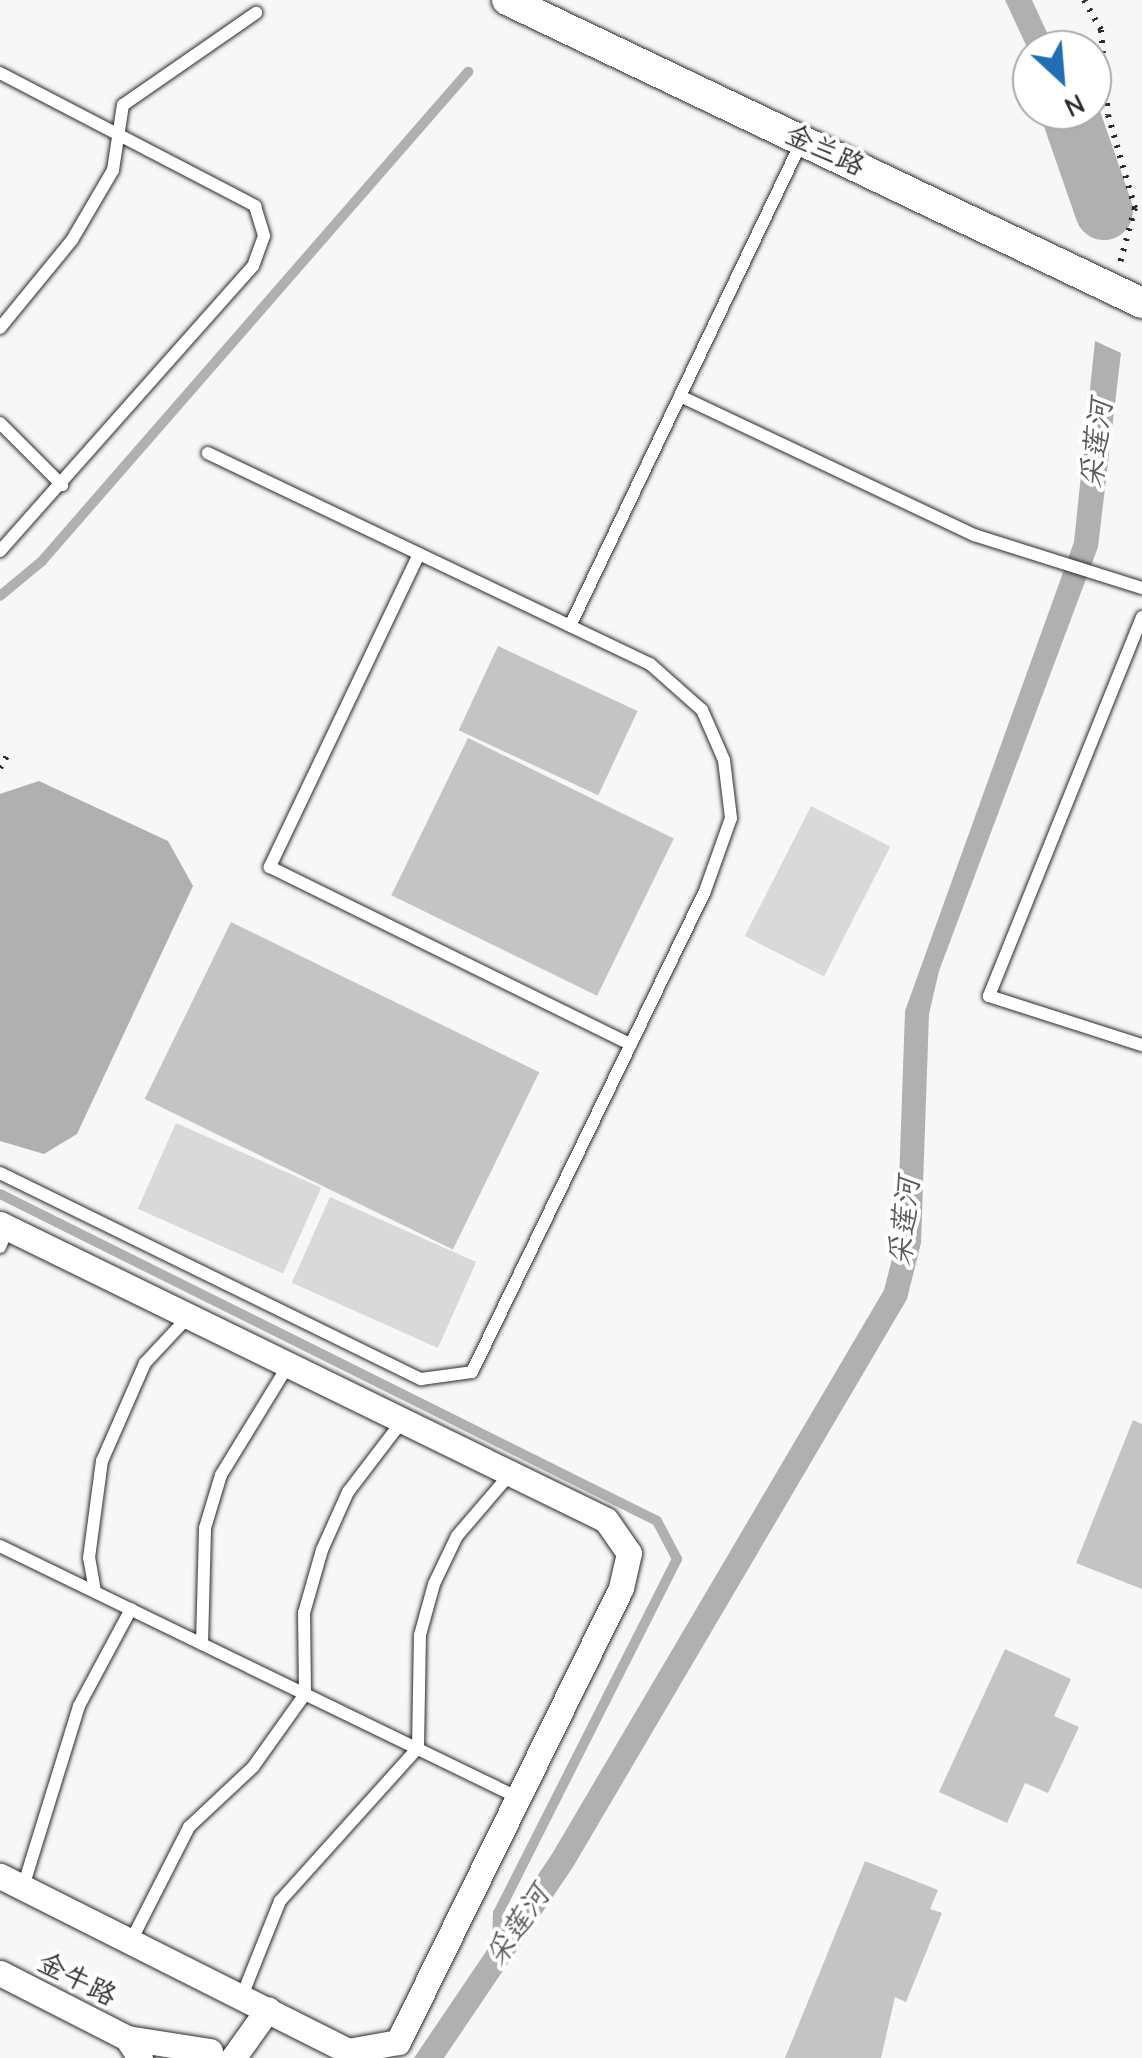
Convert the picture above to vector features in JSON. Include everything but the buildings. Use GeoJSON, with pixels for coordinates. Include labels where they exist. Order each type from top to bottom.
{"type":"FeatureCollection","features":[{"type":"Feature","properties":{"kind":"street","name":"金兰路"},"geometry":{"type":"LineString","coordinates":[[507,0],[1142,303]]}},
{"type":"Feature","properties":{"kind":"street"},"geometry":{"type":"LineString","coordinates":[[3,1233],[290,1364],[606,1520],[629,1554],[621,1588],[398,2042],[348,2051],[12,1881]]}},
{"type":"Feature","properties":{"kind":"street","name":"金牛路"},"geometry":{"type":"LineString","coordinates":[[0,1973],[134,2048],[223,2056]]}},
{"type":"Feature","properties":{"kind":"street"},"geometry":{"type":"LineString","coordinates":[[180,2058],[223,2056],[268,2009]]}},
{"type":"Feature","properties":{"kind":"lane"},"geometry":{"type":"LineString","coordinates":[[0,328],[80,226],[113,170],[114,132],[123,106],[256,13]]}},
{"type":"Feature","properties":{"kind":"lane"},"geometry":{"type":"LineString","coordinates":[[0,73],[255,206],[264,236],[253,266],[0,551]]}},
{"type":"Feature","properties":{"kind":"lane"},"geometry":{"type":"LineString","coordinates":[[570,626],[803,140]]}},
{"type":"Feature","properties":{"kind":"lane"},"geometry":{"type":"LineString","coordinates":[[680,396],[1010,546],[1142,588]]}},
{"type":"Feature","properties":{"kind":"lane"},"geometry":{"type":"LineString","coordinates":[[0,423],[62,485]]}},
{"type":"Feature","properties":{"kind":"lane"},"geometry":{"type":"LineString","coordinates":[[0,1173],[421,1378],[472,1372],[631,1045],[731,818],[724,760],[702,710],[650,664],[208,454]]}},
{"type":"Feature","properties":{"kind":"lane"},"geometry":{"type":"LineString","coordinates":[[419,554],[270,867],[631,1045]]}},
{"type":"Feature","properties":{"kind":"lane"},"geometry":{"type":"LineString","coordinates":[[1142,616],[989,996],[1142,1045]]}},
{"type":"Feature","properties":{"kind":"lane"},"geometry":{"type":"LineString","coordinates":[[95,1592],[90,1558],[102,1461],[145,1363],[189,1316]]}},
{"type":"Feature","properties":{"kind":"lane"},"geometry":{"type":"LineString","coordinates":[[202,1644],[205,1528],[221,1475],[290,1364]]}},
{"type":"Feature","properties":{"kind":"lane"},"geometry":{"type":"LineString","coordinates":[[132,1939],[189,1828],[253,1767],[305,1694],[304,1613],[322,1550],[348,1492],[402,1420]]}},
{"type":"Feature","properties":{"kind":"lane"},"geometry":{"type":"LineString","coordinates":[[242,1996],[280,1901],[418,1748],[420,1635],[434,1584],[457,1536],[511,1473]]}},
{"type":"Feature","properties":{"kind":"lane"},"geometry":{"type":"LineString","coordinates":[[0,1546],[518,1798]]}},
{"type":"Feature","properties":{"kind":"lane"},"geometry":{"type":"LineString","coordinates":[[12,1881],[79,1706],[131,1609]]}},
{"type":"Feature","properties":{"kind":"path"},"geometry":{"type":"LineString","coordinates":[[1084,0],[1100,30],[1108,116],[1135,208],[1110,287]]}},
{"type":"Feature","properties":{"kind":"path"},"geometry":{"type":"LineString","coordinates":[[0,768],[6,756]]}},
{"type":"Feature","properties":{"kind":"shaded area"},"geometry":{"type":"Polygon","coordinates":[[[811,806],[890,846],[824,976],[745,936],[811,806]]]}},
{"type":"Feature","properties":{"kind":"shaded area"},"geometry":{"type":"Polygon","coordinates":[[[176,1123],[321,1188],[283,1274],[138,1209],[176,1123]]]}},
{"type":"Feature","properties":{"kind":"shaded area"},"geometry":{"type":"Polygon","coordinates":[[[330,1197],[476,1262],[438,1348],[292,1283],[330,1197]]]}},
{"type":"Feature","properties":{"kind":"water"},"geometry":{"type":"Polygon","coordinates":[[[1005,0],[1032,0],[1046,30],[1019,30],[1005,0]]]}},
{"type":"Feature","properties":{"kind":"water"},"geometry":{"type":"Polygon","coordinates":[[[1063,130],[1089,130],[1116,208],[1087,196],[1063,130]]]}},
{"type":"Feature","properties":{"kind":"water","name":"采莲河"},"geometry":{"type":"Polygon","coordinates":[[[1095,341],[1121,353],[1098,547],[939,971],[929,1014],[921,1243],[907,1299],[573,1867],[444,2058],[414,2058],[552,1854],[884,1290],[897,1240],[905,1011],[1074,542],[1095,341]]]}},
{"type":"Feature","properties":{"kind":"water"},"geometry":{"type":"Polygon","coordinates":[[[39,781],[168,841],[193,886],[77,1134],[44,1154],[0,1141],[0,794],[39,781]]]}},
{"type":"Feature","properties":{"kind":"waterway"},"geometry":{"type":"LineString","coordinates":[[0,596],[42,561],[468,72]]}},
{"type":"Feature","properties":{"kind":"waterway","name":"采莲河"},"geometry":{"type":"LineString","coordinates":[[1076,130],[1104,211]]}},
{"type":"Feature","properties":{"kind":"waterway"},"geometry":{"type":"LineString","coordinates":[[0,1194],[657,1521],[677,1559],[498,1913],[497,1943]]}}]}
